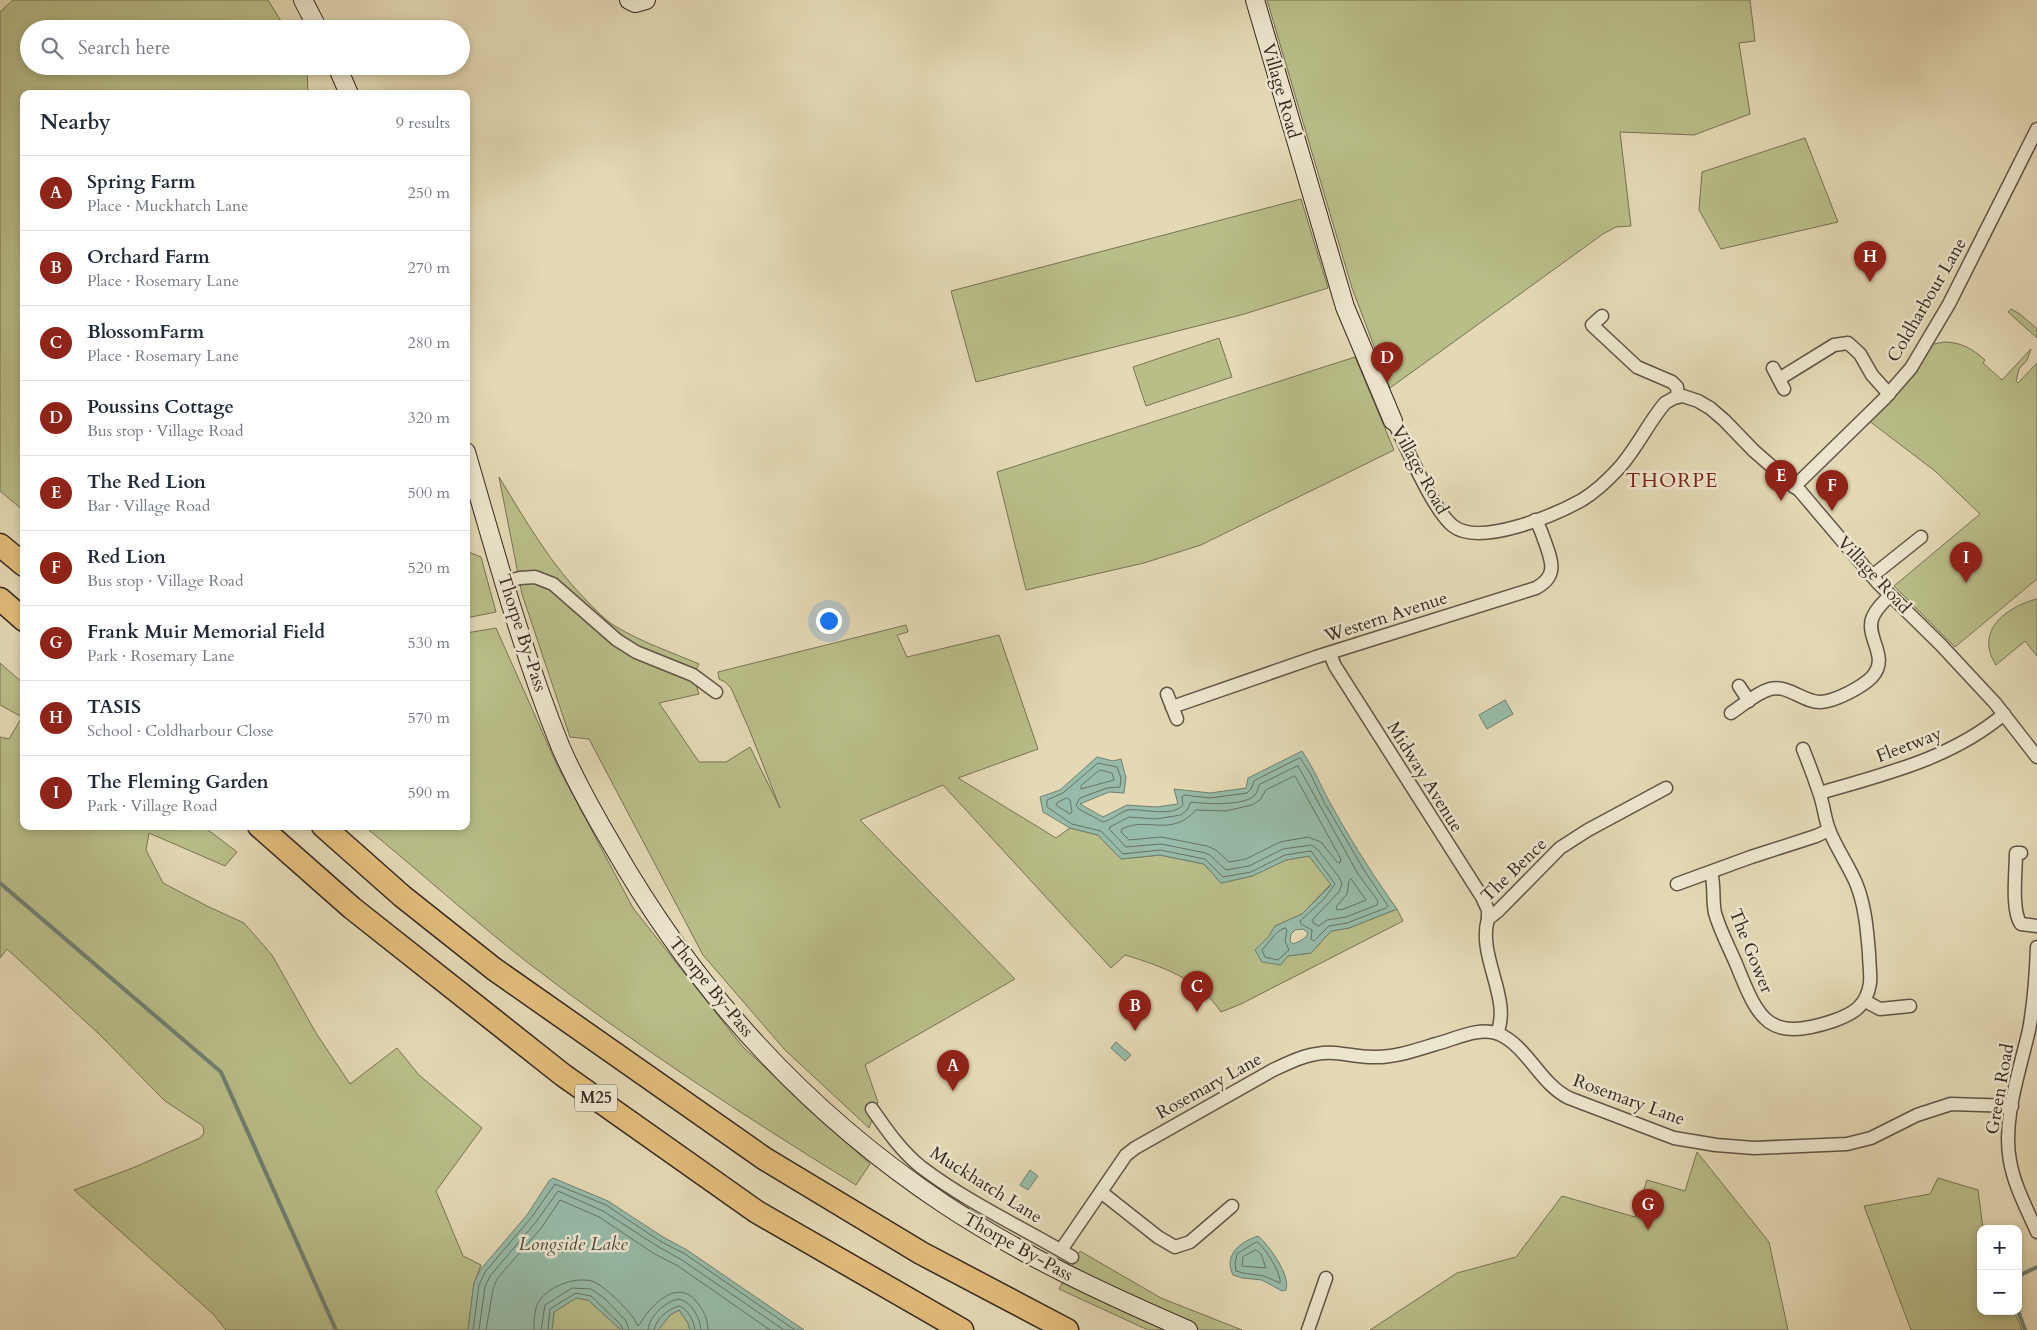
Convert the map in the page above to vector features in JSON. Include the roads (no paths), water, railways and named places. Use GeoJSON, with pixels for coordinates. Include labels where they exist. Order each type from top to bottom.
{"type":"FeatureCollection","features":[{"type":"Feature","properties":{"kind":"highway"},"geometry":{"type":"LineString","coordinates":[[0,545],[20,562]]}},
{"type":"Feature","properties":{"kind":"highway"},"geometry":{"type":"LineString","coordinates":[[0,599],[20,616]]}},
{"type":"Feature","properties":{"kind":"highway","name":"M25"},"geometry":{"type":"LineString","coordinates":[[264,830],[352,908],[563,1075],[758,1212],[962,1330]]}},
{"type":"Feature","properties":{"kind":"highway","name":"M25"},"geometry":{"type":"LineString","coordinates":[[328,830],[402,896],[494,969],[765,1159],[921,1252],[1067,1330]]}},
{"type":"Feature","properties":{"kind":"main road"},"geometry":{"type":"LineString","coordinates":[[303,0],[313,20]]}},
{"type":"Feature","properties":{"kind":"main road"},"geometry":{"type":"LineString","coordinates":[[628,0],[635,3],[646,0]]}},
{"type":"Feature","properties":{"kind":"main road","name":"Village Road"},"geometry":{"type":"LineString","coordinates":[[1256,0],[1345,307],[1393,421]]}},
{"type":"Feature","properties":{"kind":"main road"},"geometry":{"type":"LineString","coordinates":[[341,75],[347,90]]}},
{"type":"Feature","properties":{"kind":"main road","name":"Thorpe By-Pass"},"geometry":{"type":"LineString","coordinates":[[470,465],[531,667],[562,749],[595,816],[640,894],[724,1009],[786,1077],[857,1140],[943,1203],[1036,1259],[1097,1290],[1188,1330]]}},
{"type":"Feature","properties":{"kind":"street","name":"Coldharbour Lane"},"geometry":{"type":"LineString","coordinates":[[1794,487],[1889,394],[1911,368],[1949,304],[2037,129]]}},
{"type":"Feature","properties":{"kind":"street"},"geometry":{"type":"LineString","coordinates":[[1602,316],[1592,325],[1637,367],[1672,382],[1677,387],[1678,396]]}},
{"type":"Feature","properties":{"kind":"street"},"geometry":{"type":"LineString","coordinates":[[1779,379],[1834,346],[1848,343],[1860,354],[1872,376],[1889,394]]}},
{"type":"Feature","properties":{"kind":"street","name":"Village Road"},"geometry":{"type":"LineString","coordinates":[[1393,421],[1437,506],[1452,525],[1468,533],[1490,532],[1508,529],[1535,520],[1590,494],[1619,468],[1665,403],[1678,396],[1689,397],[1710,408],[1754,451],[1806,497],[1872,576],[1941,645],[2004,714],[2037,757]]}},
{"type":"Feature","properties":{"kind":"street","name":"Western Avenue"},"geometry":{"type":"LineString","coordinates":[[1172,707],[1330,654],[1529,591],[1543,584],[1551,573],[1551,560],[1539,525],[1535,520]]}},
{"type":"Feature","properties":{"kind":"street"},"geometry":{"type":"LineString","coordinates":[[1872,576],[1921,537]]}},
{"type":"Feature","properties":{"kind":"street"},"geometry":{"type":"LineString","coordinates":[[505,582],[535,577],[553,584],[617,640],[636,652],[693,676],[716,692]]}},
{"type":"Feature","properties":{"kind":"street"},"geometry":{"type":"LineString","coordinates":[[1731,713],[1749,700],[1770,689],[1780,688],[1821,702],[1843,696],[1862,685],[1876,671],[1879,662],[1877,646],[1871,630],[1872,619],[1878,607],[1890,595]]}},
{"type":"Feature","properties":{"kind":"street","name":"Midway Avenue"},"geometry":{"type":"LineString","coordinates":[[1330,654],[1335,666],[1482,897],[1488,910],[1488,919]]}},
{"type":"Feature","properties":{"kind":"street"},"geometry":{"type":"LineString","coordinates":[[1739,686],[1749,700]]}},
{"type":"Feature","properties":{"kind":"street"},"geometry":{"type":"LineString","coordinates":[[1167,694],[1177,719]]}},
{"type":"Feature","properties":{"kind":"street","name":"Fleetway"},"geometry":{"type":"LineString","coordinates":[[1820,793],[1920,763],[1947,751],[1989,726],[2004,714]]}},
{"type":"Feature","properties":{"kind":"street"},"geometry":{"type":"LineString","coordinates":[[1803,749],[1820,793],[1829,830],[1856,883],[1864,910],[1870,984],[1865,1001],[1880,1009],[1910,1006]]}},
{"type":"Feature","properties":{"kind":"street","name":"The Bence"},"geometry":{"type":"LineString","coordinates":[[1497,1033],[1502,1013],[1484,936],[1488,919],[1560,848],[1588,830],[1648,800],[1666,788]]}},
{"type":"Feature","properties":{"kind":"street"},"geometry":{"type":"LineString","coordinates":[[1677,884],[1829,830]]}},
{"type":"Feature","properties":{"kind":"street"},"geometry":{"type":"LineString","coordinates":[[2022,853],[2016,853],[2016,909],[2018,919],[2021,924],[2037,926]]}},
{"type":"Feature","properties":{"kind":"street","name":"The Gower"},"geometry":{"type":"LineString","coordinates":[[1711,872],[1714,884],[1715,913],[1747,992],[1757,1011],[1767,1021],[1781,1028],[1818,1026],[1854,1013],[1865,1001]]}},
{"type":"Feature","properties":{"kind":"street","name":"Green Road"},"geometry":{"type":"LineString","coordinates":[[2037,947],[2029,1027],[2012,1106],[2008,1143],[2010,1162],[2016,1183],[2037,1232]]}},
{"type":"Feature","properties":{"kind":"street","name":"Rosemary Lane"},"geometry":{"type":"LineString","coordinates":[[1061,1250],[1126,1155],[1135,1148],[1292,1061],[1321,1053],[1374,1057],[1406,1052],[1483,1031],[1497,1033],[1516,1046],[1554,1090],[1560,1094],[1674,1138],[1716,1145],[1754,1148],[1847,1144],[1871,1138],[1925,1112],[1950,1104],[2012,1106]]}},
{"type":"Feature","properties":{"kind":"street","name":"Muckhatch Lane"},"geometry":{"type":"LineString","coordinates":[[872,1109],[892,1138],[920,1166],[1017,1226],[1072,1257]]}},
{"type":"Feature","properties":{"kind":"street"},"geometry":{"type":"LineString","coordinates":[[1101,1192],[1158,1237],[1174,1247],[1190,1242],[1232,1206]]}},
{"type":"Feature","properties":{"kind":"street"},"geometry":{"type":"LineString","coordinates":[[1308,1330],[1326,1278]]}},
{"type":"Feature","properties":{"kind":"water"},"geometry":{"type":"Polygon","coordinates":[[[1505,700],[1513,714],[1487,729],[1479,715],[1505,700]]]}},
{"type":"Feature","properties":{"kind":"water"},"geometry":{"type":"Polygon","coordinates":[[[1302,751],[1353,843],[1397,909],[1349,928],[1331,931],[1311,953],[1288,956],[1281,965],[1262,962],[1255,950],[1269,936],[1275,926],[1302,914],[1331,885],[1309,856],[1286,860],[1252,876],[1221,883],[1204,864],[1160,855],[1121,859],[1098,835],[1070,828],[1043,812],[1040,797],[1060,790],[1097,757],[1113,761],[1121,759],[1126,778],[1124,793],[1109,792],[1080,804],[1103,817],[1127,805],[1156,807],[1178,804],[1174,789],[1210,793],[1246,788],[1248,778],[1302,751]],[[1303,929],[1295,930],[1291,934],[1290,941],[1293,944],[1300,941],[1308,933],[1303,929]]]}},
{"type":"Feature","properties":{"kind":"water"},"geometry":{"type":"Polygon","coordinates":[[[1116,1042],[1131,1055],[1125,1061],[1111,1048],[1116,1042]]]}},
{"type":"Feature","properties":{"kind":"water"},"geometry":{"type":"Polygon","coordinates":[[[1030,1170],[1038,1176],[1028,1190],[1020,1185],[1030,1170]]]}},
{"type":"Feature","properties":{"kind":"water","name":"Longside Lake"},"geometry":{"type":"Polygon","coordinates":[[[553,1178],[608,1201],[663,1237],[687,1250],[804,1330],[690,1330],[688,1323],[679,1310],[670,1315],[658,1330],[621,1330],[588,1300],[576,1298],[554,1312],[552,1330],[468,1330],[474,1283],[480,1270],[527,1215],[549,1181],[553,1178]]]}},
{"type":"Feature","properties":{"kind":"water"},"geometry":{"type":"Polygon","coordinates":[[[1258,1236],[1268,1246],[1278,1261],[1287,1284],[1286,1290],[1282,1291],[1262,1280],[1233,1275],[1230,1261],[1235,1250],[1245,1242],[1258,1236]]]}},
{"type":"Feature","properties":{"kind":"waterway"},"geometry":{"type":"LineString","coordinates":[[0,883],[221,1072],[336,1330]]}},
{"type":"Feature","properties":{"kind":"waterway"},"geometry":{"type":"LineString","coordinates":[[2022,1274],[2037,1267]]}},
{"type":"Feature","properties":{"kind":"waterway"},"geometry":{"type":"LineString","coordinates":[[2019,1315],[2025,1330]]}},
{"type":"Feature","properties":{"kind":"place","name":"TASIS"},"geometry":{"type":"Point","coordinates":[1870,282]}},
{"type":"Feature","properties":{"kind":"place","name":"Poussins Cottage"},"geometry":{"type":"Point","coordinates":[1387,383]}},
{"type":"Feature","properties":{"kind":"place","name":"The Red Lion"},"geometry":{"type":"Point","coordinates":[1781,501]}},
{"type":"Feature","properties":{"kind":"place","name":"Red Lion"},"geometry":{"type":"Point","coordinates":[1832,511]}},
{"type":"Feature","properties":{"kind":"place","name":"The Fleming Garden"},"geometry":{"type":"Point","coordinates":[1966,583]}},
{"type":"Feature","properties":{"kind":"place","name":"BlossomFarm"},"geometry":{"type":"Point","coordinates":[1197,1012]}},
{"type":"Feature","properties":{"kind":"place","name":"Orchard Farm"},"geometry":{"type":"Point","coordinates":[1135,1031]}},
{"type":"Feature","properties":{"kind":"place","name":"Spring Farm"},"geometry":{"type":"Point","coordinates":[953,1091]}},
{"type":"Feature","properties":{"kind":"place","name":"Frank Muir Memorial Field"},"geometry":{"type":"Point","coordinates":[1648,1230]}},
{"type":"Feature","properties":{"kind":"district","name":"THORPE"},"geometry":{"type":"Point","coordinates":[1672,480]}}]}
